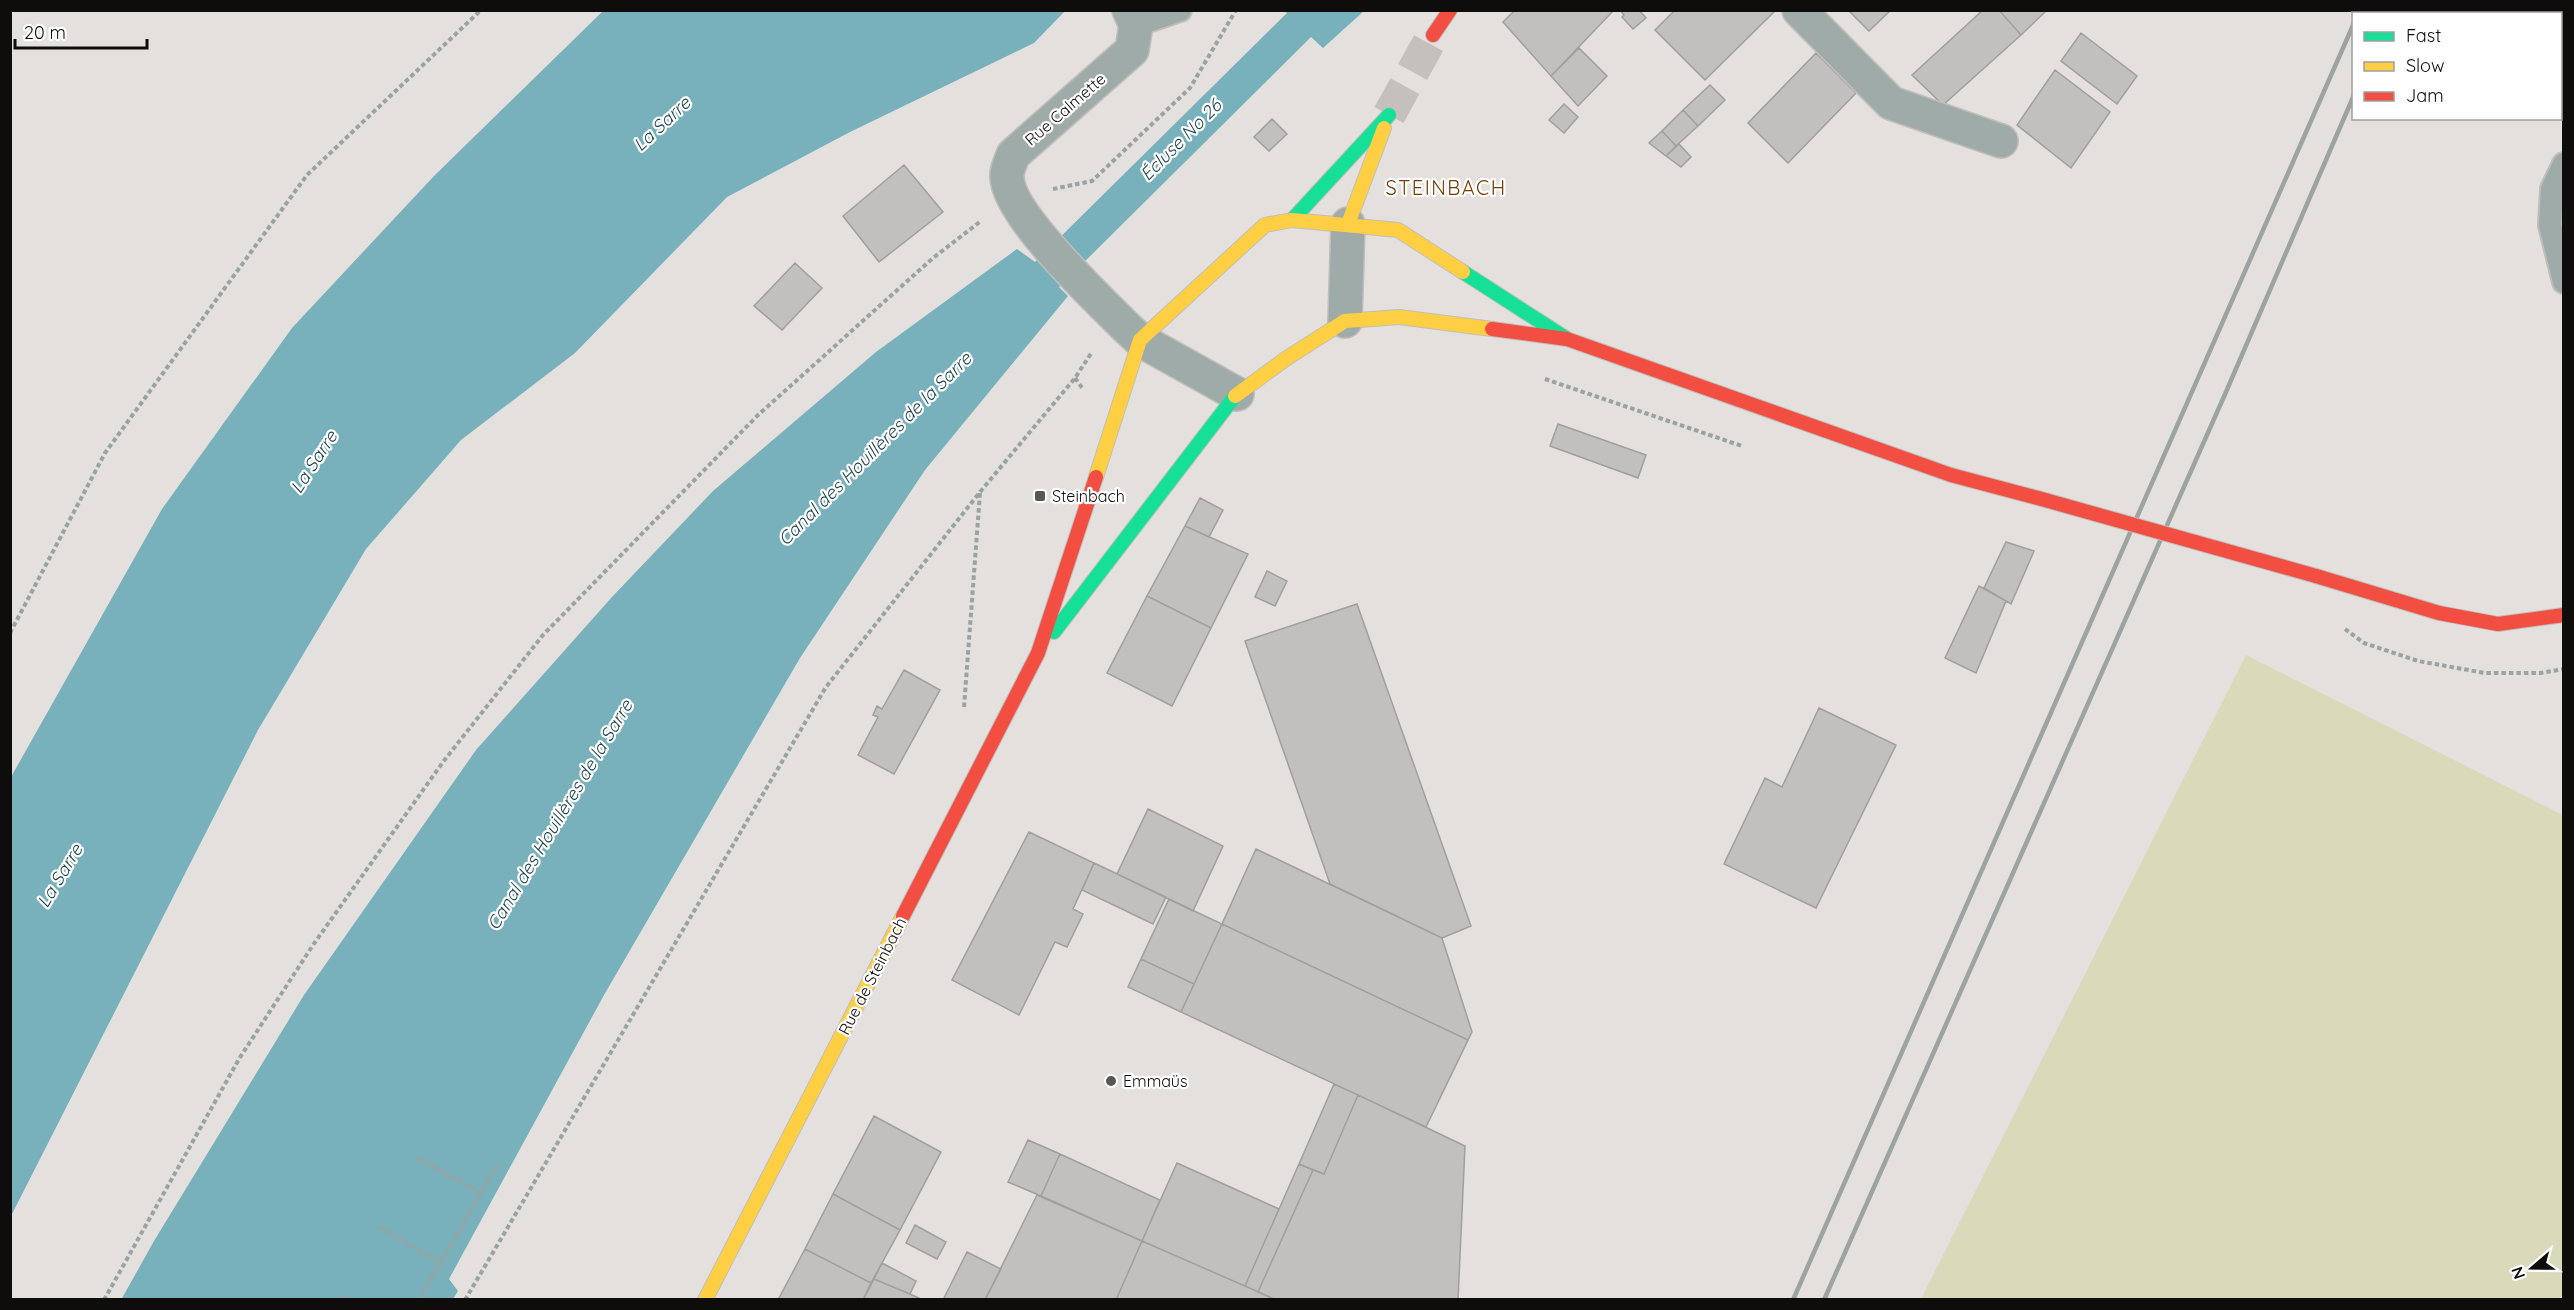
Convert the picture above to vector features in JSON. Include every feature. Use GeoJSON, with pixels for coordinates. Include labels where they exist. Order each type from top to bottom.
{"type":"FeatureCollection","features":[{"type":"Feature","properties":{"kind":"main road"},"geometry":{"type":"LineString","coordinates":[[1433,35],[1450,10]]}},
{"type":"Feature","properties":{"kind":"main road"},"geometry":{"type":"LineString","coordinates":[[1292,220],[1389,115],[1348,224]]}},
{"type":"Feature","properties":{"kind":"main road"},"geometry":{"type":"LineString","coordinates":[[1038,652],[1140,340],[1265,225],[1292,220],[1398,230],[1567,339]]}},
{"type":"Feature","properties":{"kind":"main road"},"geometry":{"type":"LineString","coordinates":[[1038,652],[1175,472],[1238,394],[1287,358],[1345,321],[1399,316],[1567,339],[1951,475],[2316,576],[2439,613],[2498,624],[2564,615]]}},
{"type":"Feature","properties":{"kind":"main road","name":"Rue de Steinbach"},"geometry":{"type":"LineString","coordinates":[[705,1299],[1038,652]]}},
{"type":"Feature","properties":{"kind":"street"},"geometry":{"type":"LineString","coordinates":[[1799,10],[1891,103],[2001,141]]}},
{"type":"Feature","properties":{"kind":"street","name":"Rue Calmette"},"geometry":{"type":"LineString","coordinates":[[1020,211],[1006,177],[1013,155],[1132,50],[1132,18]]}},
{"type":"Feature","properties":{"kind":"street"},"geometry":{"type":"LineString","coordinates":[[1020,211],[1140,340],[1238,394]]}},
{"type":"Feature","properties":{"kind":"street"},"geometry":{"type":"LineString","coordinates":[[1345,321],[1348,224]]}},
{"type":"Feature","properties":{"kind":"lane"},"geometry":{"type":"LineString","coordinates":[[1132,18],[1180,10]]}},
{"type":"Feature","properties":{"kind":"lane"},"geometry":{"type":"LineString","coordinates":[[2564,164],[2552,189],[2550,225],[2564,282]]}},
{"type":"Feature","properties":{"kind":"path"},"geometry":{"type":"LineString","coordinates":[[10,633],[105,453],[307,175],[481,10]]}},
{"type":"Feature","properties":{"kind":"path"},"geometry":{"type":"LineString","coordinates":[[104,1299],[239,1059],[313,945],[443,762],[543,635],[759,415],[933,258],[1020,211],[1052,189],[1092,181],[1190,88],[1236,10]]}},
{"type":"Feature","properties":{"kind":"path"},"geometry":{"type":"LineString","coordinates":[[1536,376],[1743,447]]}},
{"type":"Feature","properties":{"kind":"path"},"geometry":{"type":"LineString","coordinates":[[465,1299],[826,687],[980,492],[1075,378]]}},
{"type":"Feature","properties":{"kind":"path"},"geometry":{"type":"LineString","coordinates":[[964,714],[980,492]]}},
{"type":"Feature","properties":{"kind":"path"},"geometry":{"type":"LineString","coordinates":[[418,1158],[481,1193]]}},
{"type":"Feature","properties":{"kind":"path"},"geometry":{"type":"LineString","coordinates":[[419,1299],[497,1165]]}},
{"type":"Feature","properties":{"kind":"path"},"geometry":{"type":"LineString","coordinates":[[379,1227],[441,1264]]}},
{"type":"Feature","properties":{"kind":"path"},"geometry":{"type":"LineString","coordinates":[[343,1296],[348,1299]]}},
{"type":"Feature","properties":{"kind":"green space"},"geometry":{"type":"Polygon","coordinates":[[[2246,655],[2563,815],[2563,1299],[1921,1299],[2246,655]]]}},
{"type":"Feature","properties":{"kind":"water","name":"La Sarre"},"geometry":{"type":"Polygon","coordinates":[[[603,11],[1065,11],[1034,43],[850,132],[727,197],[575,353],[461,440],[366,549],[258,730],[11,1216],[11,777],[162,509],[292,328],[434,176],[603,11]]]}},
{"type":"Feature","properties":{"kind":"water"},"geometry":{"type":"Polygon","coordinates":[[[1284,11],[1364,11],[1323,48],[1311,37],[1059,287],[1068,296],[925,470],[800,658],[604,995],[449,1279],[458,1291],[453,1299],[121,1300],[154,1241],[304,995],[476,750],[612,597],[713,491],[876,352],[1017,249],[1035,262],[1287,13],[1284,11]]]}},
{"type":"Feature","properties":{"kind":"building"},"geometry":{"type":"Polygon","coordinates":[[[1515,10],[1614,10],[1551,76],[1503,22],[1515,10]]]}},
{"type":"Feature","properties":{"kind":"building"},"geometry":{"type":"Polygon","coordinates":[[[1620,10],[1639,10],[1646,18],[1633,29],[1622,17],[1624,15],[1620,10]]]}},
{"type":"Feature","properties":{"kind":"building"},"geometry":{"type":"Polygon","coordinates":[[[1675,10],[1776,10],[1705,80],[1655,30],[1675,10]]]}},
{"type":"Feature","properties":{"kind":"building"},"geometry":{"type":"Polygon","coordinates":[[[1848,10],[1891,10],[1869,31],[1848,10]]]}},
{"type":"Feature","properties":{"kind":"building"},"geometry":{"type":"Polygon","coordinates":[[[1983,10],[1999,10],[2021,35],[1943,105],[1912,75],[1983,10]]]}},
{"type":"Feature","properties":{"kind":"building"},"geometry":{"type":"Polygon","coordinates":[[[1999,10],[2047,10],[2021,35],[1999,10]]]}},
{"type":"Feature","properties":{"kind":"building"},"geometry":{"type":"Polygon","coordinates":[[[2081,33],[2137,76],[2117,104],[2061,61],[2081,33]]]}},
{"type":"Feature","properties":{"kind":"building"},"geometry":{"type":"Polygon","coordinates":[[[1579,48],[1607,76],[1578,106],[1551,76],[1579,48]]]}},
{"type":"Feature","properties":{"kind":"building"},"geometry":{"type":"Polygon","coordinates":[[[1816,53],[1856,93],[1788,163],[1748,123],[1816,53]]]}},
{"type":"Feature","properties":{"kind":"building"},"geometry":{"type":"Polygon","coordinates":[[[2055,70],[2110,112],[2071,168],[2017,125],[2055,70]]]}},
{"type":"Feature","properties":{"kind":"building"},"geometry":{"type":"Polygon","coordinates":[[[1710,85],[1725,100],[1698,126],[1683,110],[1710,85]]]}},
{"type":"Feature","properties":{"kind":"building"},"geometry":{"type":"Polygon","coordinates":[[[1564,104],[1578,117],[1564,133],[1549,120],[1564,104]]]}},
{"type":"Feature","properties":{"kind":"building"},"geometry":{"type":"Polygon","coordinates":[[[1683,110],[1698,126],[1676,146],[1662,131],[1683,110]]]}},
{"type":"Feature","properties":{"kind":"building"},"geometry":{"type":"Polygon","coordinates":[[[1272,119],[1287,134],[1269,151],[1254,137],[1272,119]]]}},
{"type":"Feature","properties":{"kind":"building"},"geometry":{"type":"Polygon","coordinates":[[[1662,131],[1676,146],[1666,156],[1649,143],[1662,131]]]}},
{"type":"Feature","properties":{"kind":"building"},"geometry":{"type":"Polygon","coordinates":[[[1679,144],[1691,157],[1681,167],[1666,156],[1679,144]]]}},
{"type":"Feature","properties":{"kind":"building"},"geometry":{"type":"Polygon","coordinates":[[[904,165],[943,212],[879,262],[843,216],[904,165]]]}},
{"type":"Feature","properties":{"kind":"building"},"geometry":{"type":"Polygon","coordinates":[[[795,263],[822,288],[782,330],[754,306],[795,263]]]}},
{"type":"Feature","properties":{"kind":"building"},"geometry":{"type":"Polygon","coordinates":[[[1558,424],[1646,455],[1638,478],[1550,446],[1558,424]]]}},
{"type":"Feature","properties":{"kind":"building"},"geometry":{"type":"Polygon","coordinates":[[[1200,498],[1223,510],[1209,537],[1185,526],[1200,498]]]}},
{"type":"Feature","properties":{"kind":"building"},"geometry":{"type":"Polygon","coordinates":[[[1185,526],[1248,554],[1211,628],[1147,596],[1185,526]]]}},
{"type":"Feature","properties":{"kind":"building"},"geometry":{"type":"Polygon","coordinates":[[[2006,542],[2034,551],[2011,604],[1984,588],[2006,542]]]}},
{"type":"Feature","properties":{"kind":"building"},"geometry":{"type":"Polygon","coordinates":[[[1267,571],[1287,581],[1275,606],[1255,597],[1267,571]]]}},
{"type":"Feature","properties":{"kind":"building"},"geometry":{"type":"Polygon","coordinates":[[[1979,586],[2006,601],[1976,673],[1945,658],[1979,586]]]}},
{"type":"Feature","properties":{"kind":"building"},"geometry":{"type":"Polygon","coordinates":[[[1147,596],[1211,628],[1172,706],[1107,673],[1147,596]]]}},
{"type":"Feature","properties":{"kind":"building"},"geometry":{"type":"Polygon","coordinates":[[[1357,604],[1471,926],[1442,938],[1330,884],[1245,641],[1357,604]]]}},
{"type":"Feature","properties":{"kind":"building"},"geometry":{"type":"Polygon","coordinates":[[[904,670],[940,690],[894,774],[858,755],[878,717],[873,715],[877,706],[882,709],[904,670]]]}},
{"type":"Feature","properties":{"kind":"building"},"geometry":{"type":"Polygon","coordinates":[[[1819,708],[1896,745],[1816,908],[1724,864],[1765,778],[1782,787],[1819,708]]]}},
{"type":"Feature","properties":{"kind":"building"},"geometry":{"type":"Polygon","coordinates":[[[1148,809],[1223,846],[1193,911],[1117,874],[1148,809]]]}},
{"type":"Feature","properties":{"kind":"building"},"geometry":{"type":"Polygon","coordinates":[[[1029,832],[1094,863],[1073,909],[1083,914],[1067,947],[1055,942],[1019,1015],[952,980],[1029,832]]]}},
{"type":"Feature","properties":{"kind":"building"},"geometry":{"type":"Polygon","coordinates":[[[1256,849],[1442,938],[1472,1032],[1468,1040],[1222,924],[1256,849]]]}},
{"type":"Feature","properties":{"kind":"building"},"geometry":{"type":"Polygon","coordinates":[[[1094,863],[1166,897],[1153,924],[1082,890],[1094,863]]]}},
{"type":"Feature","properties":{"kind":"building"},"geometry":{"type":"Polygon","coordinates":[[[1169,899],[1222,924],[1194,984],[1141,959],[1169,899]]]}},
{"type":"Feature","properties":{"kind":"building"},"geometry":{"type":"Polygon","coordinates":[[[1222,924],[1468,1040],[1426,1127],[1181,1012],[1222,924]]]}},
{"type":"Feature","properties":{"kind":"building"},"geometry":{"type":"Polygon","coordinates":[[[1141,959],[1194,984],[1181,1012],[1128,987],[1141,959]]]}},
{"type":"Feature","properties":{"kind":"building"},"geometry":{"type":"Polygon","coordinates":[[[1334,1084],[1358,1095],[1324,1174],[1299,1164],[1334,1084]]]}},
{"type":"Feature","properties":{"kind":"building"},"geometry":{"type":"Polygon","coordinates":[[[1358,1095],[1465,1146],[1458,1300],[1276,1300],[1258,1292],[1313,1170],[1324,1174],[1358,1095]]]}},
{"type":"Feature","properties":{"kind":"building"},"geometry":{"type":"Polygon","coordinates":[[[874,1116],[941,1152],[900,1230],[833,1194],[874,1116]]]}},
{"type":"Feature","properties":{"kind":"building"},"geometry":{"type":"Polygon","coordinates":[[[1028,1140],[1060,1154],[1041,1196],[1008,1182],[1028,1140]]]}},
{"type":"Feature","properties":{"kind":"building"},"geometry":{"type":"Polygon","coordinates":[[[1060,1154],[1160,1200],[1142,1241],[1041,1196],[1060,1154]]]}},
{"type":"Feature","properties":{"kind":"building"},"geometry":{"type":"Polygon","coordinates":[[[1177,1163],[1279,1209],[1245,1286],[1142,1241],[1177,1163]]]}},
{"type":"Feature","properties":{"kind":"building"},"geometry":{"type":"Polygon","coordinates":[[[1299,1164],[1313,1170],[1258,1292],[1245,1286],[1299,1164]]]}},
{"type":"Feature","properties":{"kind":"building"},"geometry":{"type":"Polygon","coordinates":[[[833,1194],[900,1230],[871,1283],[805,1249],[833,1194]]]}},
{"type":"Feature","properties":{"kind":"building"},"geometry":{"type":"Polygon","coordinates":[[[1037,1195],[1142,1241],[1116,1300],[985,1300],[1037,1195]]]}},
{"type":"Feature","properties":{"kind":"building"},"geometry":{"type":"Polygon","coordinates":[[[915,1225],[946,1242],[937,1259],[906,1243],[915,1225]]]}},
{"type":"Feature","properties":{"kind":"building"},"geometry":{"type":"Polygon","coordinates":[[[1142,1241],[1245,1286],[1276,1300],[1116,1300],[1142,1241]]]}},
{"type":"Feature","properties":{"kind":"building"},"geometry":{"type":"Polygon","coordinates":[[[805,1249],[871,1283],[863,1300],[778,1300],[805,1249]]]}},
{"type":"Feature","properties":{"kind":"building"},"geometry":{"type":"Polygon","coordinates":[[[967,1252],[1001,1269],[985,1300],[943,1300],[967,1252]]]}},
{"type":"Feature","properties":{"kind":"building"},"geometry":{"type":"Polygon","coordinates":[[[882,1263],[916,1281],[910,1294],[874,1279],[882,1263]]]}},
{"type":"Feature","properties":{"kind":"building"},"geometry":{"type":"Polygon","coordinates":[[[874,1279],[910,1294],[923,1300],[863,1300],[874,1279]]]}},
{"type":"Feature","properties":{"kind":"tunnel"},"geometry":{"type":"LineString","coordinates":[[1389,115],[1433,35]]}},
{"type":"Feature","properties":{"kind":"railway"},"geometry":{"type":"LineString","coordinates":[[1793,1300],[2352,28]]}},
{"type":"Feature","properties":{"kind":"railway"},"geometry":{"type":"LineString","coordinates":[[1824,1300],[2226,392],[2352,100]]}},
{"type":"Feature","properties":{"kind":"traffic: fast"},"geometry":{"type":"LineString","coordinates":[[1292,220],[1389,115]]}},
{"type":"Feature","properties":{"kind":"traffic: fast"},"geometry":{"type":"LineString","coordinates":[[1463,272],[1567,339]]}},
{"type":"Feature","properties":{"kind":"traffic: fast"},"geometry":{"type":"LineString","coordinates":[[1054,632],[1235,396]]}},
{"type":"Feature","properties":{"kind":"traffic: slow"},"geometry":{"type":"LineString","coordinates":[[1348,224],[1384,128]]}},
{"type":"Feature","properties":{"kind":"traffic: slow"},"geometry":{"type":"LineString","coordinates":[[1096,477],[1140,340],[1265,225],[1292,220],[1398,230],[1463,272]]}},
{"type":"Feature","properties":{"kind":"traffic: slow"},"geometry":{"type":"LineString","coordinates":[[1235,396],[1287,358],[1345,321],[1399,317],[1492,329]]}},
{"type":"Feature","properties":{"kind":"traffic: slow"},"geometry":{"type":"LineString","coordinates":[[705,1300],[903,916]]}},
{"type":"Feature","properties":{"kind":"traffic: jam"},"geometry":{"type":"LineString","coordinates":[[1433,35],[1450,10]]}},
{"type":"Feature","properties":{"kind":"traffic: jam"},"geometry":{"type":"LineString","coordinates":[[1492,329],[1567,339],[1951,475],[2038,498]]}},
{"type":"Feature","properties":{"kind":"traffic: jam"},"geometry":{"type":"LineString","coordinates":[[903,916],[1038,653],[1096,477]]}},
{"type":"Feature","properties":{"kind":"traffic: jam"},"geometry":{"type":"LineString","coordinates":[[2038,498],[2316,576]]}},
{"type":"Feature","properties":{"kind":"traffic: jam"},"geometry":{"type":"LineString","coordinates":[[2316,576],[2439,613],[2498,624],[2564,615]]}},
{"type":"Feature","properties":{"kind":"place","name":"Steinbach"},"geometry":{"type":"Point","coordinates":[1040,496]}},
{"type":"Feature","properties":{"kind":"place","name":"Emmaüs"},"geometry":{"type":"Point","coordinates":[1111,1081]}},
{"type":"Feature","properties":{"kind":"district","name":"STEINBACH"},"geometry":{"type":"Point","coordinates":[1446,188]}},
{"type":"Feature","properties":{"kind":"water label","name":"Écluse No 26"},"geometry":{"type":"Point","coordinates":[1181,140]}},
{"type":"Feature","properties":{"kind":"water label","name":"Canal des Houillères de la Sarre"},"geometry":{"type":"Point","coordinates":[875,449]}},
{"type":"Feature","properties":{"kind":"water label","name":"Canal des Houillères de la Sarre"},"geometry":{"type":"Point","coordinates":[560,815]}}]}
